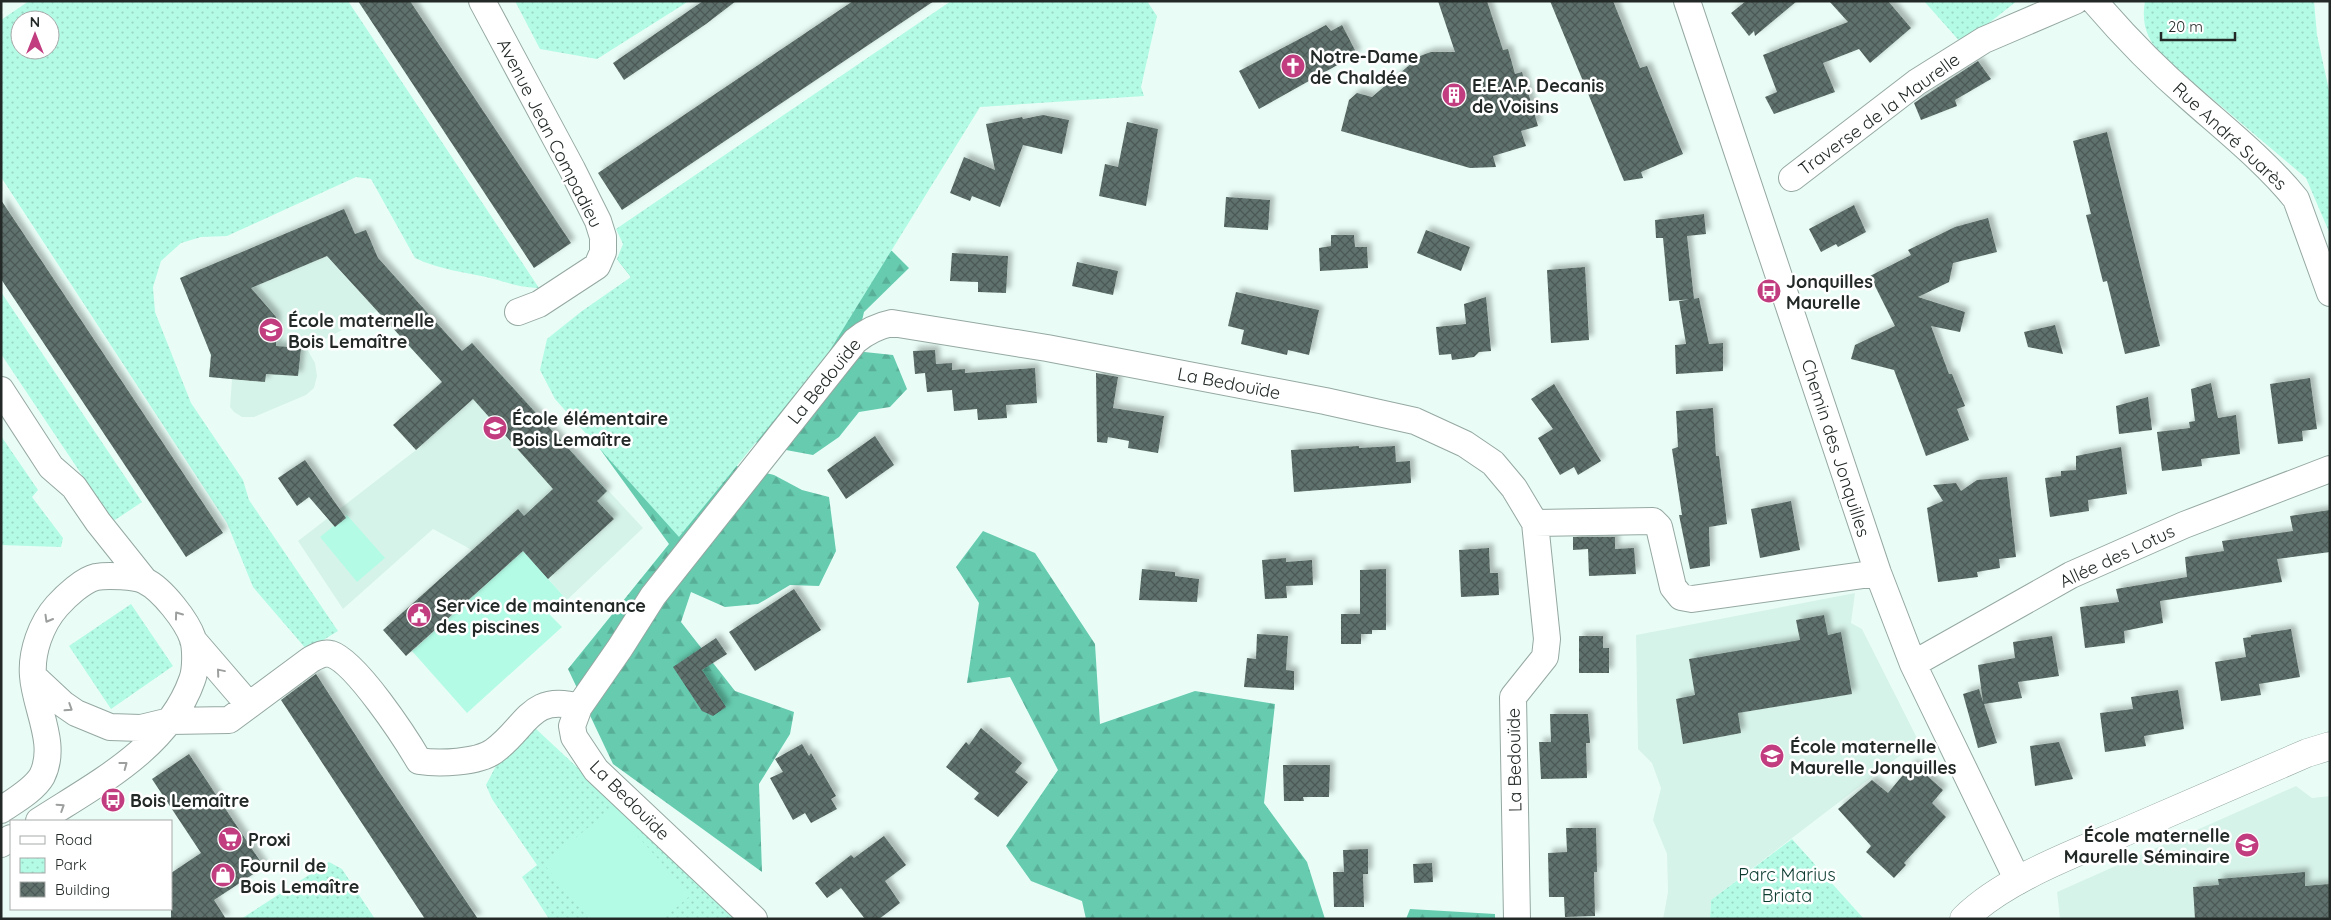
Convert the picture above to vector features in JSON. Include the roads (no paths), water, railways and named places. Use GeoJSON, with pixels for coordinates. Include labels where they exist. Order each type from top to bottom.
{"type":"FeatureCollection","features":[{"type":"Feature","properties":{"kind":"street","name":"Avenue Jean Compadieu"},"geometry":{"type":"LineString","coordinates":[[482,1],[572,168],[598,221],[603,237],[603,252],[598,266],[539,304],[518,312]]}},
{"type":"Feature","properties":{"kind":"street","name":"Chemin des Jonquilles"},"geometry":{"type":"LineString","coordinates":[[1687,1],[1878,573],[1913,664],[2018,881]]}},
{"type":"Feature","properties":{"kind":"street","name":"Traverse de la Maurelle"},"geometry":{"type":"LineString","coordinates":[[1792,178],[1917,82],[1984,40],[2075,1]]}},
{"type":"Feature","properties":{"kind":"street","name":"Rue André Suarès"},"geometry":{"type":"LineString","coordinates":[[2094,1],[2124,36],[2189,98],[2260,160],[2290,191],[2296,199],[2330,293]]}},
{"type":"Feature","properties":{"kind":"street","name":"La Bedouïde"},"geometry":{"type":"LineString","coordinates":[[754,919],[596,770],[574,737],[572,726],[579,706],[620,648],[653,596],[855,341],[867,331],[892,323],[1047,348],[1324,401],[1415,421],[1465,444],[1493,463],[1514,488],[1535,522],[1547,639],[1545,657],[1513,698],[1517,919]]}},
{"type":"Feature","properties":{"kind":"street"},"geometry":{"type":"LineString","coordinates":[[1,390],[51,467],[74,487],[108,535],[145,581],[162,594],[180,616],[193,640],[248,704]]}},
{"type":"Feature","properties":{"kind":"street","name":"Allée des Lotus"},"geometry":{"type":"LineString","coordinates":[[1913,664],[2071,575],[2184,525],[2330,469]]}},
{"type":"Feature","properties":{"kind":"street"},"geometry":{"type":"LineString","coordinates":[[1535,522],[1653,521],[1659,527],[1673,587],[1681,597],[1692,599],[1878,573]]}},
{"type":"Feature","properties":{"kind":"street"},"geometry":{"type":"LineString","coordinates":[[95,577],[108,535]]}},
{"type":"Feature","properties":{"kind":"street"},"geometry":{"type":"LineString","coordinates":[[1,810],[29,790],[42,776],[47,756],[46,739],[33,676],[36,645],[48,617],[77,588],[95,577],[120,576],[145,581]]}},
{"type":"Feature","properties":{"kind":"street"},"geometry":{"type":"LineString","coordinates":[[41,820],[127,764],[170,721],[187,695],[194,674],[193,640]]}},
{"type":"Feature","properties":{"kind":"street"},"geometry":{"type":"LineString","coordinates":[[33,676],[63,704],[76,713],[110,727],[141,728],[170,721],[229,720],[248,704],[310,660],[321,653],[331,654],[342,660],[356,672],[410,745],[419,761],[435,764],[473,758],[493,752],[540,707],[553,702],[579,706]]}},
{"type":"Feature","properties":{"kind":"street"},"geometry":{"type":"LineString","coordinates":[[1964,919],[1972,910],[2018,881],[2069,856],[2290,760],[2330,746]]}},
{"type":"Feature","properties":{"kind":"place","name":"Notre-Dame de Chaldée"},"geometry":{"type":"Point","coordinates":[1293,66]}},
{"type":"Feature","properties":{"kind":"place","name":"E.E.A.P. Decanis de Voisins"},"geometry":{"type":"Point","coordinates":[1454,95]}},
{"type":"Feature","properties":{"kind":"place","name":"Jonquilles Maurelle"},"geometry":{"type":"Point","coordinates":[1769,291]}},
{"type":"Feature","properties":{"kind":"place","name":"École maternelle Bois Lemaître"},"geometry":{"type":"Point","coordinates":[271,330]}},
{"type":"Feature","properties":{"kind":"place","name":"École élémentaire Bois Lemaître"},"geometry":{"type":"Point","coordinates":[495,428]}},
{"type":"Feature","properties":{"kind":"place","name":"Service de maintenance des piscines"},"geometry":{"type":"Point","coordinates":[419,615]}},
{"type":"Feature","properties":{"kind":"place","name":"École maternelle Maurelle Jonquilles"},"geometry":{"type":"Point","coordinates":[1772,756]}},
{"type":"Feature","properties":{"kind":"place","name":"Bois Lemaître"},"geometry":{"type":"Point","coordinates":[113,800]}},
{"type":"Feature","properties":{"kind":"place","name":"Proxi"},"geometry":{"type":"Point","coordinates":[230,839]}},
{"type":"Feature","properties":{"kind":"place","name":"École maternelle Maurelle Séminaire"},"geometry":{"type":"Point","coordinates":[2247,845]}},
{"type":"Feature","properties":{"kind":"place","name":"Fournil de Bois Lemaître"},"geometry":{"type":"Point","coordinates":[223,875]}},
{"type":"Feature","properties":{"kind":"park label","name":"Parc Marius Briata"},"geometry":{"type":"Point","coordinates":[1787,884]}}]}
